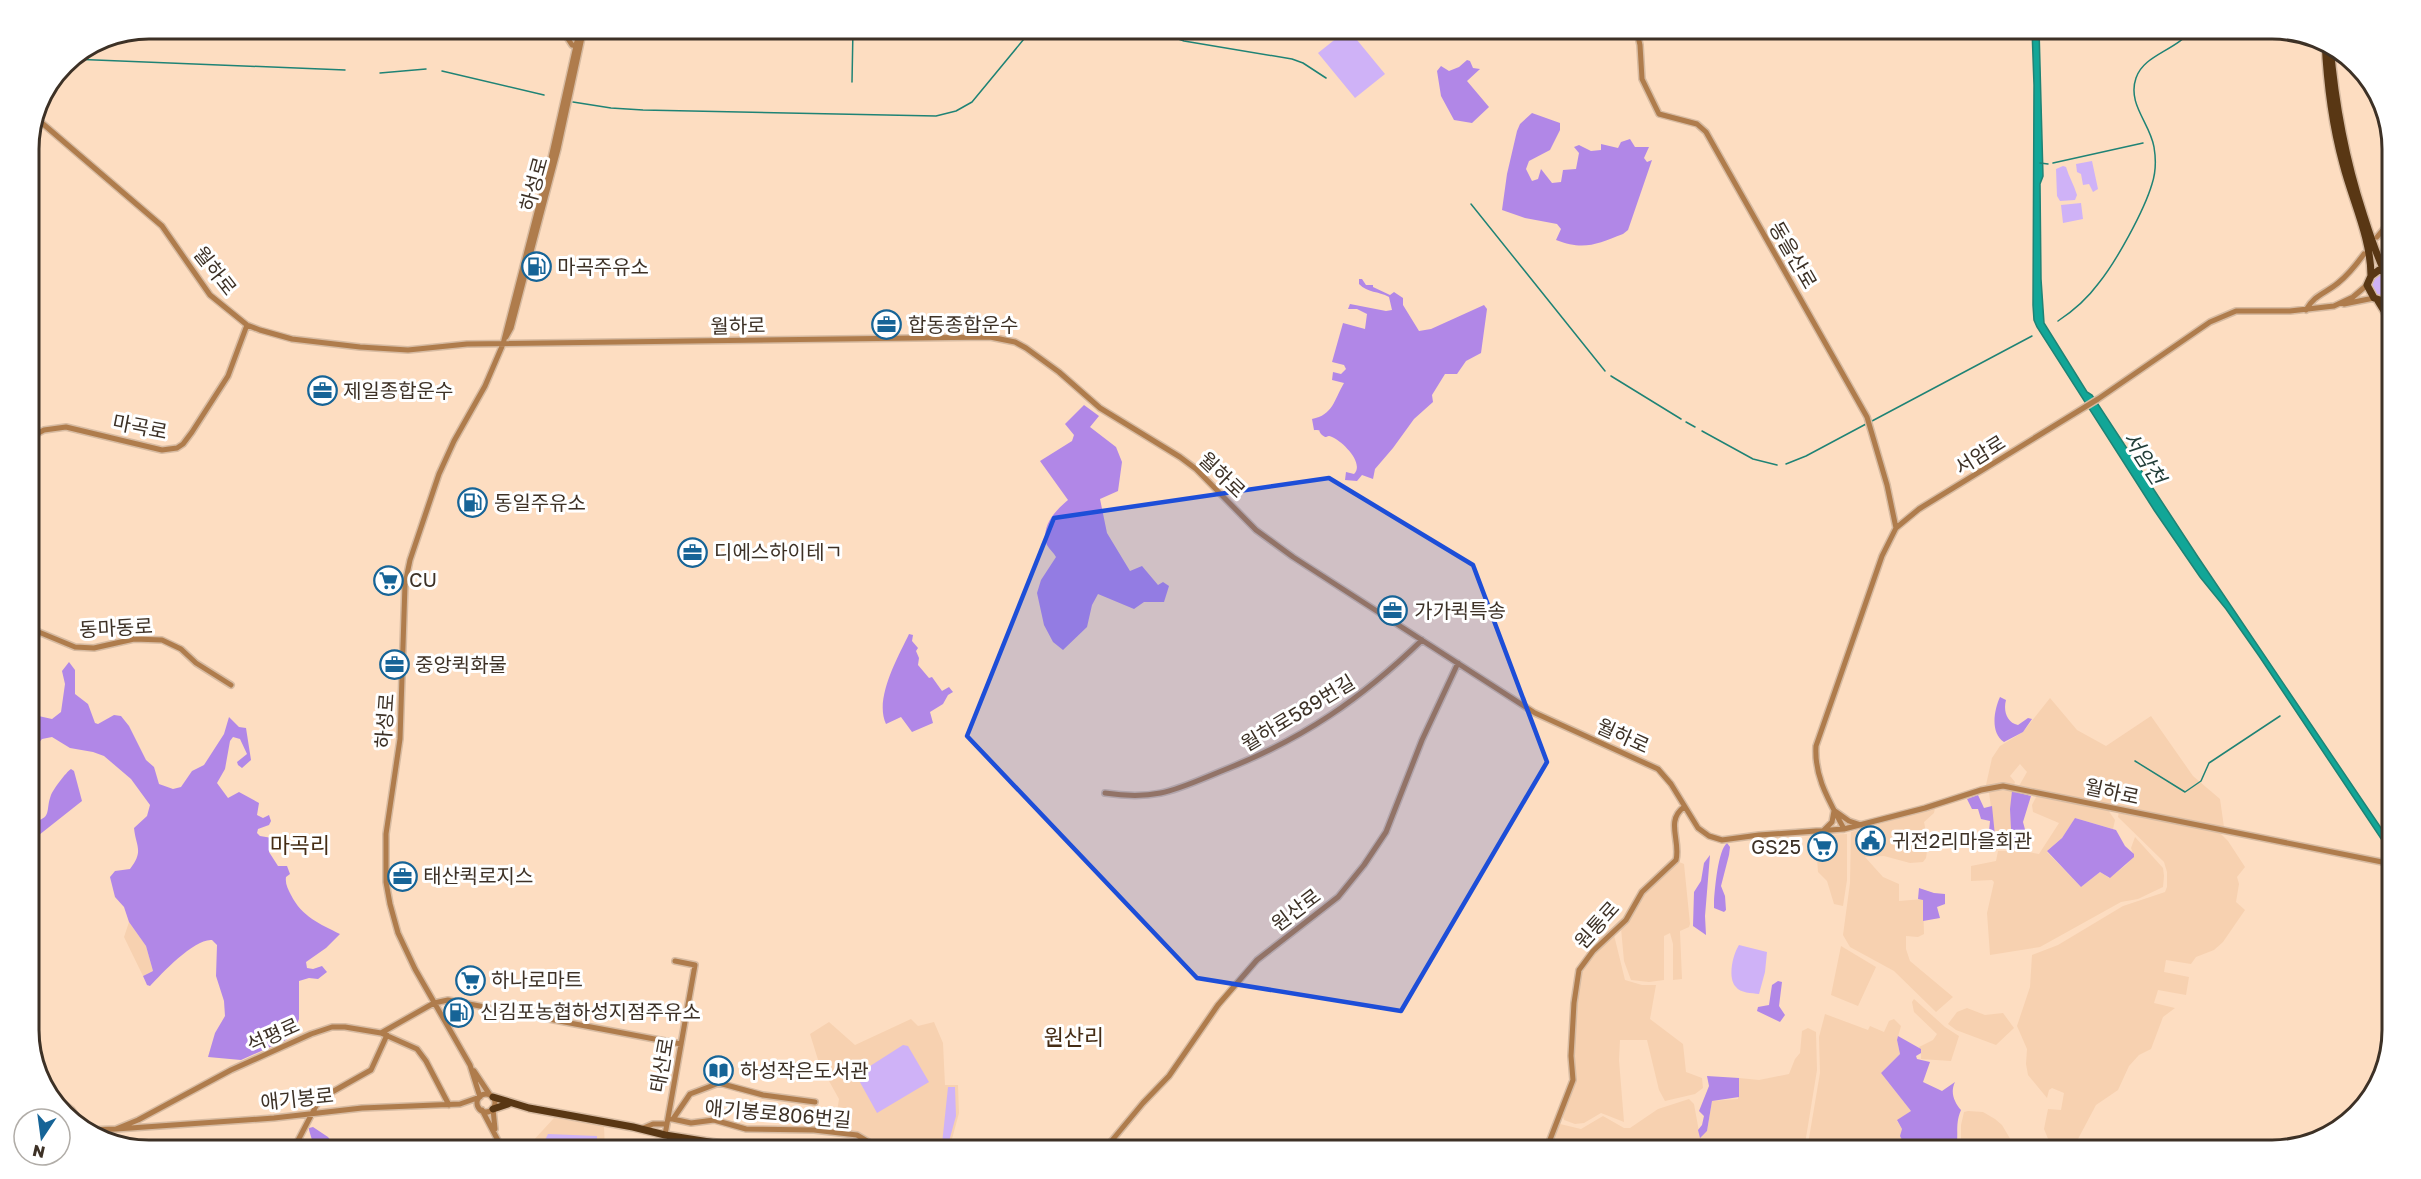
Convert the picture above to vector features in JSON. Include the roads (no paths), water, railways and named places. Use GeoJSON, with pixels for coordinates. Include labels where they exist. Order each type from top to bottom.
{"type":"FeatureCollection","features":[{"type":"Feature","properties":{"kind":"main road"},"geometry":{"type":"LineString","coordinates":[[2326,53],[2329,91],[2342,162],[2369,253],[2371,276],[2367,285],[2382,308]]}},
{"type":"Feature","properties":{"kind":"main road"},"geometry":{"type":"LineString","coordinates":[[2331,57],[2338,115],[2348,164],[2382,265]]}},
{"type":"Feature","properties":{"kind":"main road"},"geometry":{"type":"LineString","coordinates":[[2371,276],[2382,270]]}},
{"type":"Feature","properties":{"kind":"main road"},"geometry":{"type":"LineString","coordinates":[[2376,299],[2382,299]]}},
{"type":"Feature","properties":{"kind":"main road"},"geometry":{"type":"LineString","coordinates":[[491,1096],[510,1104],[697,1140]]}},
{"type":"Feature","properties":{"kind":"main road"},"geometry":{"type":"LineString","coordinates":[[493,1109],[510,1104]]}},
{"type":"Feature","properties":{"kind":"street"},"geometry":{"type":"LineString","coordinates":[[568,39],[579,46]]}},
{"type":"Feature","properties":{"kind":"street","name":"하성로"},"geometry":{"type":"LineString","coordinates":[[480,1097],[470,1065],[415,969],[394,923],[385,869],[387,834],[400,739],[405,584],[410,560],[443,465],[485,386],[502,344],[580,39]]}},
{"type":"Feature","properties":{"kind":"street","name":"동을산로"},"geometry":{"type":"LineString","coordinates":[[1639,39],[1642,79],[1659,114],[1697,124],[1706,132],[1867,417],[1887,485],[1896,528]]}},
{"type":"Feature","properties":{"kind":"street","name":"월하로"},"geometry":{"type":"LineString","coordinates":[[42,123],[162,226],[210,296],[247,325],[292,339],[408,350],[467,344],[990,337],[1016,342],[1051,366],[1100,408],[1188,463],[1266,539],[1537,714],[1658,769],[1671,784],[1698,828],[1718,839],[1844,829],[1925,808],[1981,790],[2003,786],[2382,862]]}},
{"type":"Feature","properties":{"kind":"street"},"geometry":{"type":"LineString","coordinates":[[2377,237],[2382,231]]}},
{"type":"Feature","properties":{"kind":"street"},"geometry":{"type":"LineString","coordinates":[[2306,310],[2316,296],[2336,285],[2348,274],[2364,254]]}},
{"type":"Feature","properties":{"kind":"street","name":"서암로"},"geometry":{"type":"LineString","coordinates":[[1844,829],[1819,780],[1815,759],[1816,746],[1873,576],[1896,528],[1919,509],[2079,412],[2193,333],[2224,316],[2246,310],[2306,310],[2334,306],[2353,297],[2367,285]]}},
{"type":"Feature","properties":{"kind":"street"},"geometry":{"type":"LineString","coordinates":[[2334,306],[2376,299]]}},
{"type":"Feature","properties":{"kind":"street","name":"마곡로"},"geometry":{"type":"LineString","coordinates":[[39,433],[66,427],[162,450],[177,448],[187,440],[228,376],[247,325]]}},
{"type":"Feature","properties":{"kind":"street","name":"동마동로"},"geometry":{"type":"LineString","coordinates":[[39,632],[75,647],[94,648],[134,639],[162,640],[180,649],[196,663],[231,685]]}},
{"type":"Feature","properties":{"kind":"street","name":"월하로589번길"},"geometry":{"type":"LineString","coordinates":[[1105,793],[1140,796],[1173,791],[1272,751],[1360,695],[1422,640]]}},
{"type":"Feature","properties":{"kind":"street","name":"원산로"},"geometry":{"type":"LineString","coordinates":[[1112,1140],[1169,1076],[1218,1005],[1257,960],[1338,897],[1364,865],[1386,832],[1422,740],[1458,663]]}},
{"type":"Feature","properties":{"kind":"street","name":"원통로"},"geometry":{"type":"LineString","coordinates":[[1550,1140],[1573,1080],[1571,1056],[1574,1003],[1579,970],[1593,951],[1626,920],[1642,892],[1676,860],[1678,854],[1674,824],[1677,814],[1684,807]]}},
{"type":"Feature","properties":{"kind":"street"},"geometry":{"type":"LineString","coordinates":[[1821,832],[1832,822],[1834,810],[1849,821],[1862,825]]}},
{"type":"Feature","properties":{"kind":"street","name":"태산로"},"geometry":{"type":"LineString","coordinates":[[665,1135],[695,965],[675,961]]}},
{"type":"Feature","properties":{"kind":"street"},"geometry":{"type":"LineString","coordinates":[[298,1140],[309,1115],[325,1096],[371,1070],[384,1034],[434,1003],[448,1000],[681,1044]]}},
{"type":"Feature","properties":{"kind":"street","name":"석평로"},"geometry":{"type":"LineString","coordinates":[[100,1129],[116,1129],[162,1109],[231,1070],[322,1030],[345,1027],[384,1034],[410,1045],[421,1054],[449,1105]]}},
{"type":"Feature","properties":{"kind":"street"},"geometry":{"type":"LineString","coordinates":[[470,1065],[495,1102],[493,1109],[496,1133]]}},
{"type":"Feature","properties":{"kind":"street","name":"애기봉로806번길"},"geometry":{"type":"LineString","coordinates":[[690,1094],[719,1083],[763,1095],[815,1102]]}},
{"type":"Feature","properties":{"kind":"street"},"geometry":{"type":"LineString","coordinates":[[491,1096],[484,1094],[478,1103],[499,1140]]}},
{"type":"Feature","properties":{"kind":"street","name":"태산로"},"geometry":{"type":"LineString","coordinates":[[669,1120],[690,1094]]}},
{"type":"Feature","properties":{"kind":"street","name":"애기봉로"},"geometry":{"type":"LineString","coordinates":[[116,1129],[309,1115],[362,1108],[449,1105],[480,1097]]}},
{"type":"Feature","properties":{"kind":"street"},"geometry":{"type":"LineString","coordinates":[[460,1104],[488,1111],[493,1109]]}},
{"type":"Feature","properties":{"kind":"street","name":"애기봉로806번길"},"geometry":{"type":"LineString","coordinates":[[641,1129],[669,1120],[691,1123],[714,1120],[746,1129],[814,1130],[849,1134],[866,1140]]}},
{"type":"Feature","properties":{"kind":"water"},"geometry":{"type":"Polygon","coordinates":[[[2032,39],[2039,39],[2043,176],[2040,184],[2041,279],[2044,323],[2087,392],[2092,395],[2379,825],[2382,830],[2382,840],[2259,656],[2154,510],[2037,327],[2033,305],[2032,39]]]}},
{"type":"Feature","properties":{"kind":"waterway"},"geometry":{"type":"LineString","coordinates":[[852,82],[853,39]]}},
{"type":"Feature","properties":{"kind":"waterway"},"geometry":{"type":"LineString","coordinates":[[573,102],[643,110],[936,116],[956,111],[972,102],[1024,39]]}},
{"type":"Feature","properties":{"kind":"waterway"},"geometry":{"type":"LineString","coordinates":[[1178,39],[1292,59],[1303,63],[1326,78]]}},
{"type":"Feature","properties":{"kind":"waterway"},"geometry":{"type":"LineString","coordinates":[[2058,321],[2084,300],[2105,274],[2121,250],[2148,195],[2154,175],[2154,147],[2137,105],[2134,87],[2136,78],[2146,63],[2182,39]]}},
{"type":"Feature","properties":{"kind":"waterway"},"geometry":{"type":"LineString","coordinates":[[86,60],[345,70]]}},
{"type":"Feature","properties":{"kind":"waterway"},"geometry":{"type":"LineString","coordinates":[[380,73],[426,69]]}},
{"type":"Feature","properties":{"kind":"waterway"},"geometry":{"type":"LineString","coordinates":[[442,71],[544,95]]}},
{"type":"Feature","properties":{"kind":"waterway"},"geometry":{"type":"LineString","coordinates":[[2053,163],[2143,143]]}},
{"type":"Feature","properties":{"kind":"waterway"},"geometry":{"type":"LineString","coordinates":[[2040,163],[2048,164]]}},
{"type":"Feature","properties":{"kind":"waterway"},"geometry":{"type":"LineString","coordinates":[[1471,204],[1605,371]]}},
{"type":"Feature","properties":{"kind":"waterway"},"geometry":{"type":"LineString","coordinates":[[1872,421],[2032,336]]}},
{"type":"Feature","properties":{"kind":"waterway"},"geometry":{"type":"LineString","coordinates":[[1611,376],[1681,419]]}},
{"type":"Feature","properties":{"kind":"waterway"},"geometry":{"type":"LineString","coordinates":[[1686,422],[1695,427]]}},
{"type":"Feature","properties":{"kind":"waterway"},"geometry":{"type":"LineString","coordinates":[[1786,464],[1866,424]]}},
{"type":"Feature","properties":{"kind":"waterway"},"geometry":{"type":"LineString","coordinates":[[1702,431],[1753,459],[1777,465]]}},
{"type":"Feature","properties":{"kind":"waterway"},"geometry":{"type":"LineString","coordinates":[[2135,761],[2185,792],[2201,781],[2209,763],[2280,716]]}},
{"type":"Feature","properties":{"kind":"place","name":"마곡주유소"},"geometry":{"type":"Point","coordinates":[536,267]}},
{"type":"Feature","properties":{"kind":"place","name":"합동종합운수"},"geometry":{"type":"Point","coordinates":[887,325]}},
{"type":"Feature","properties":{"kind":"place","name":"제일종합운수"},"geometry":{"type":"Point","coordinates":[322,391]}},
{"type":"Feature","properties":{"kind":"place","name":"동일주유소"},"geometry":{"type":"Point","coordinates":[473,503]}},
{"type":"Feature","properties":{"kind":"place","name":"디에스하이테ㄱ"},"geometry":{"type":"Point","coordinates":[693,552]}},
{"type":"Feature","properties":{"kind":"place","name":"CU"},"geometry":{"type":"Point","coordinates":[388,580]}},
{"type":"Feature","properties":{"kind":"place","name":"가가퀵특송"},"geometry":{"type":"Point","coordinates":[1393,611]}},
{"type":"Feature","properties":{"kind":"place","name":"중앙퀵화물"},"geometry":{"type":"Point","coordinates":[394,665]}},
{"type":"Feature","properties":{"kind":"place","name":"귀전2리마을회관"},"geometry":{"type":"Point","coordinates":[1871,841]}},
{"type":"Feature","properties":{"kind":"place","name":"GS25"},"geometry":{"type":"Point","coordinates":[1822,847]}},
{"type":"Feature","properties":{"kind":"place","name":"태산퀵로지스"},"geometry":{"type":"Point","coordinates":[402,876]}},
{"type":"Feature","properties":{"kind":"place","name":"하나로마트"},"geometry":{"type":"Point","coordinates":[470,980]}},
{"type":"Feature","properties":{"kind":"place","name":"신김포농협하성지점주유소"},"geometry":{"type":"Point","coordinates":[459,1012]}},
{"type":"Feature","properties":{"kind":"place","name":"하성작은도서관"},"geometry":{"type":"Point","coordinates":[719,1071]}},
{"type":"Feature","properties":{"kind":"district","name":"마곡리"},"geometry":{"type":"Point","coordinates":[300,845]}},
{"type":"Feature","properties":{"kind":"district","name":"원산리"},"geometry":{"type":"Point","coordinates":[1074,1037]}},
{"type":"Feature","properties":{"kind":"water label","name":"서암천"},"geometry":{"type":"Point","coordinates":[2144,458]}}]}
